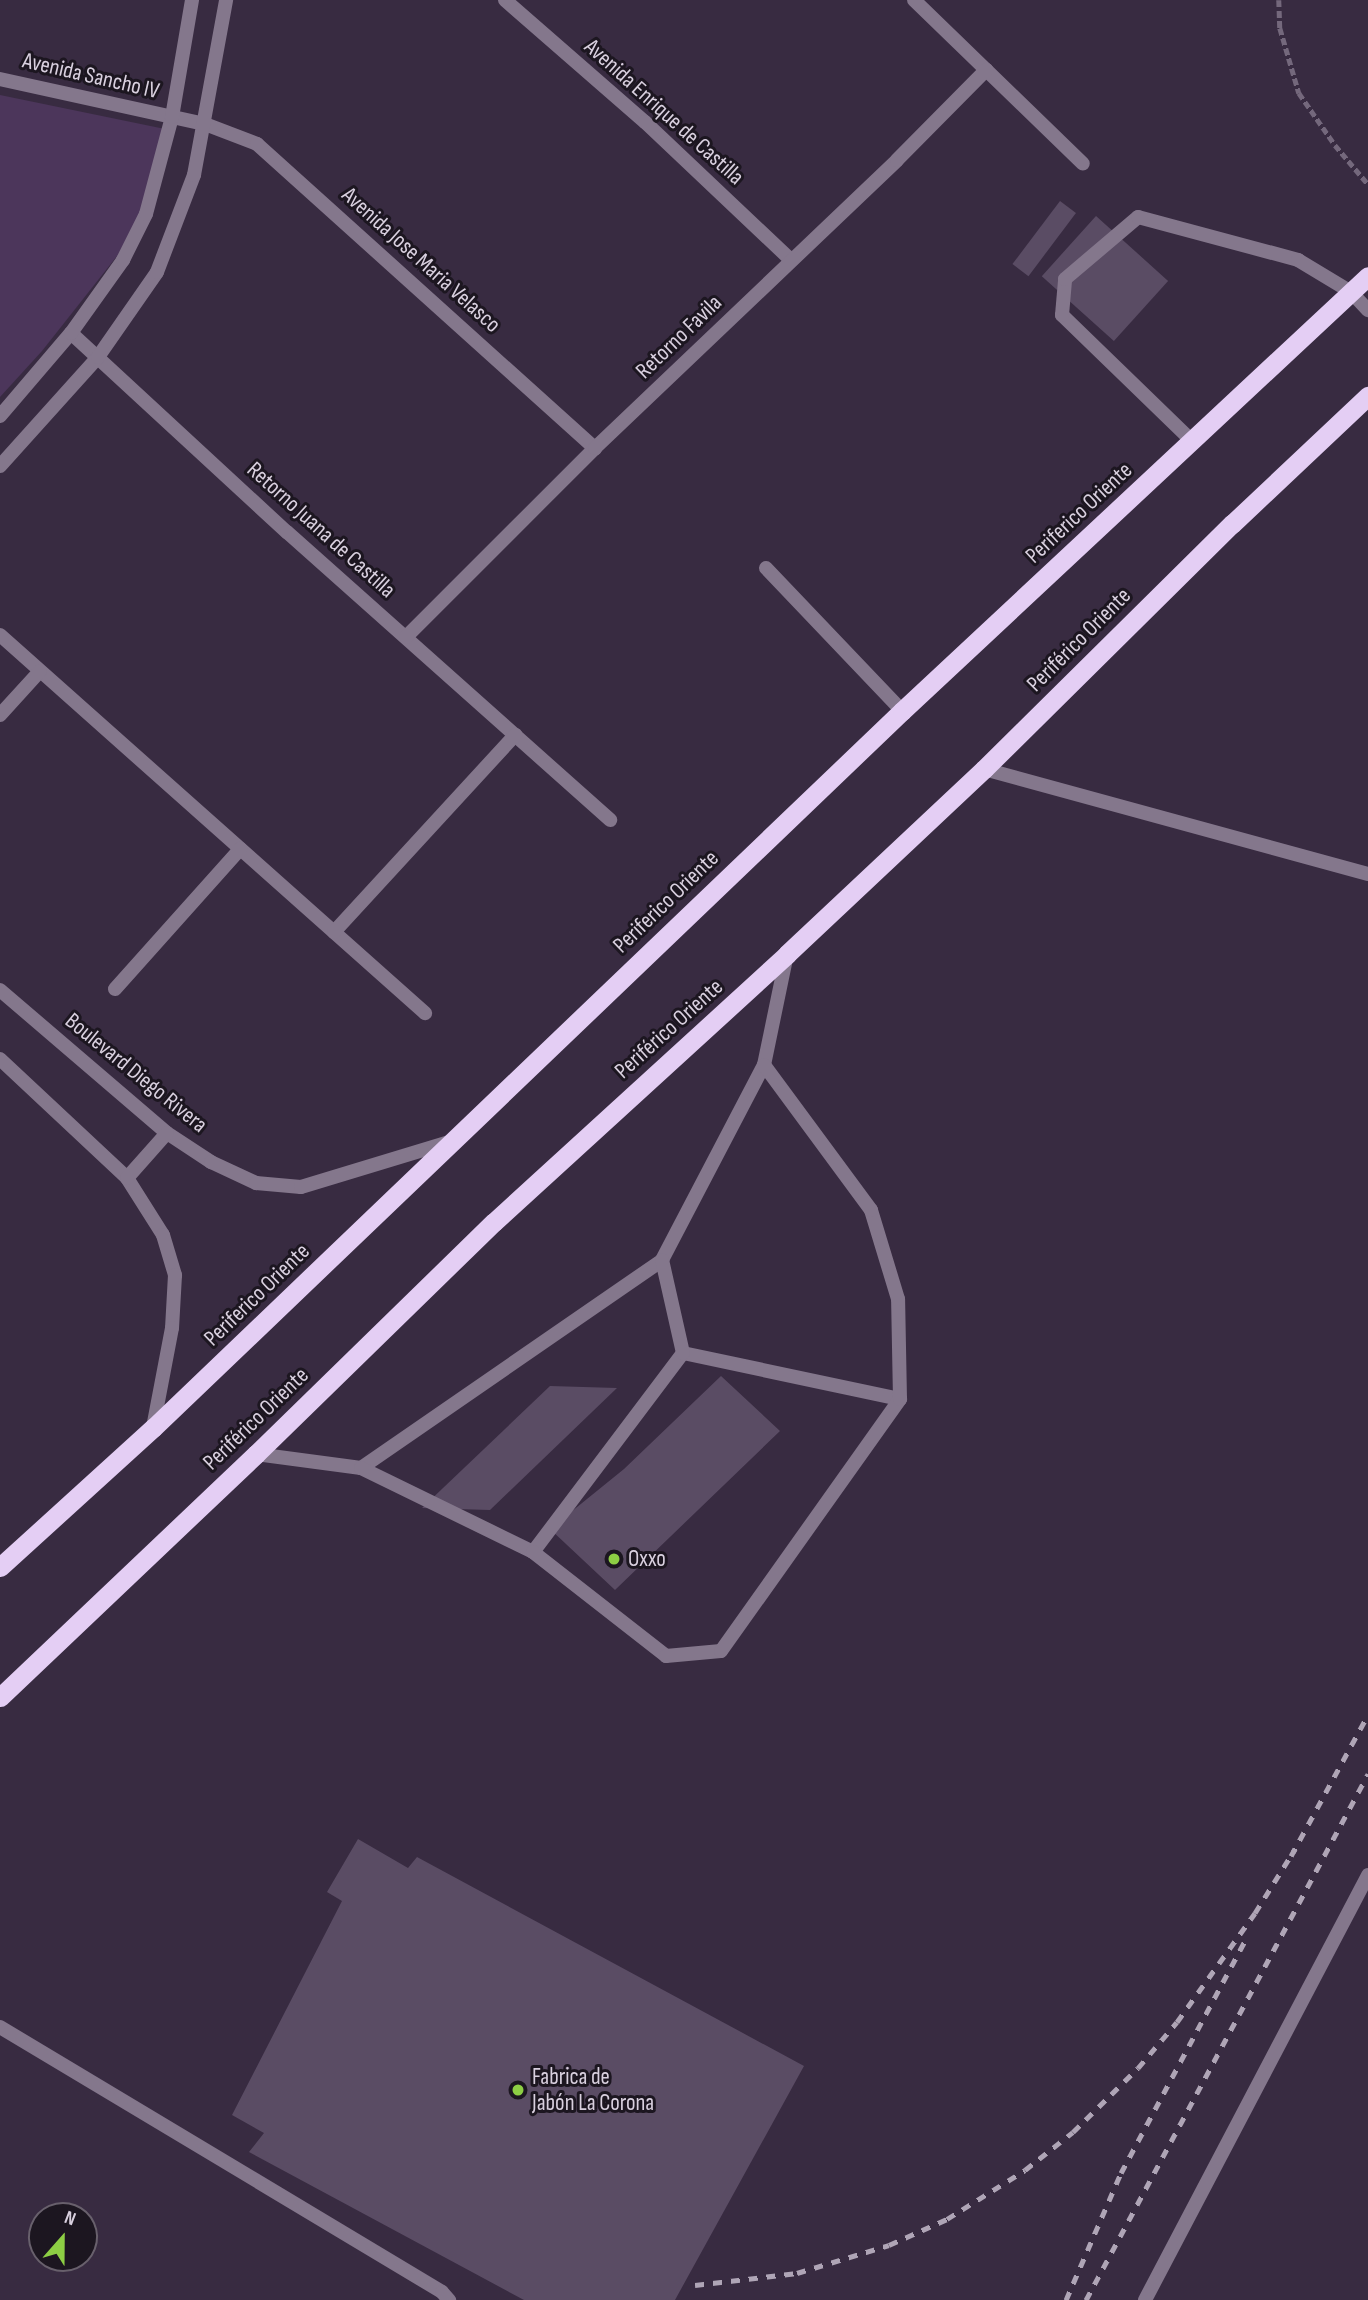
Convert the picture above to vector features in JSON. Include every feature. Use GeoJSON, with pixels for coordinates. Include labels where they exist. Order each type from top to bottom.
{"type":"FeatureCollection","features":[{"type":"Feature","properties":{"kind":"highway","name":"Periferico Oriente"},"geometry":{"type":"LineString","coordinates":[[0,1567],[153,1428],[902,711],[1368,276]]}},
{"type":"Feature","properties":{"kind":"highway","name":"Periférico Oriente"},"geometry":{"type":"LineString","coordinates":[[0,1697],[256,1454],[494,1222],[787,954],[984,769],[1232,524],[1368,396]]}},
{"type":"Feature","properties":{"kind":"street"},"geometry":{"type":"LineString","coordinates":[[0,416],[71,333],[123,260],[146,214],[172,117],[192,0]]}},
{"type":"Feature","properties":{"kind":"street"},"geometry":{"type":"LineString","coordinates":[[0,466],[98,357],[157,272],[194,175],[226,0]]}},
{"type":"Feature","properties":{"kind":"street"},"geometry":{"type":"LineString","coordinates":[[914,0],[1083,164]]}},
{"type":"Feature","properties":{"kind":"street","name":"Avenida Enrique de Castilla"},"geometry":{"type":"LineString","coordinates":[[510,2],[645,122],[791,260]]}},
{"type":"Feature","properties":{"kind":"street","name":"Retorno Favila"},"geometry":{"type":"LineString","coordinates":[[406,638],[595,448],[986,70]]}},
{"type":"Feature","properties":{"kind":"street","name":"Avenida Sancho IV"},"geometry":{"type":"LineString","coordinates":[[0,79],[205,124]]}},
{"type":"Feature","properties":{"kind":"street","name":"Avenida Jose Maria Velasco"},"geometry":{"type":"LineString","coordinates":[[205,124],[257,144],[273,156],[595,448]]}},
{"type":"Feature","properties":{"kind":"street"},"geometry":{"type":"LineString","coordinates":[[1192,441],[1062,315],[1065,279],[1138,217],[1298,260],[1351,292],[1368,310]]}},
{"type":"Feature","properties":{"kind":"street","name":"Retorno Juana de Castilla"},"geometry":{"type":"LineString","coordinates":[[71,333],[610,820]]}},
{"type":"Feature","properties":{"kind":"street"},"geometry":{"type":"LineString","coordinates":[[766,568],[902,711]]}},
{"type":"Feature","properties":{"kind":"street"},"geometry":{"type":"LineString","coordinates":[[0,635],[425,1013]]}},
{"type":"Feature","properties":{"kind":"street"},"geometry":{"type":"LineString","coordinates":[[0,715],[40,671]]}},
{"type":"Feature","properties":{"kind":"street"},"geometry":{"type":"LineString","coordinates":[[334,932],[515,735]]}},
{"type":"Feature","properties":{"kind":"street"},"geometry":{"type":"LineString","coordinates":[[984,769],[1368,874]]}},
{"type":"Feature","properties":{"kind":"street"},"geometry":{"type":"LineString","coordinates":[[115,989],[240,849]]}},
{"type":"Feature","properties":{"kind":"street"},"geometry":{"type":"LineString","coordinates":[[361,1468],[662,1260],[764,1065],[787,954]]}},
{"type":"Feature","properties":{"kind":"street","name":"Boulevard Diego Rivera"},"geometry":{"type":"LineString","coordinates":[[0,990],[167,1133],[211,1162],[256,1183],[302,1187],[454,1141]]}},
{"type":"Feature","properties":{"kind":"street"},"geometry":{"type":"LineString","coordinates":[[0,1059],[127,1178],[163,1236],[175,1275],[172,1328],[153,1428]]}},
{"type":"Feature","properties":{"kind":"street"},"geometry":{"type":"LineString","coordinates":[[256,1454],[361,1468],[533,1552],[667,1656],[721,1651],[900,1399],[898,1298],[871,1210],[764,1065]]}},
{"type":"Feature","properties":{"kind":"street"},"geometry":{"type":"LineString","coordinates":[[127,1178],[167,1133]]}},
{"type":"Feature","properties":{"kind":"street"},"geometry":{"type":"LineString","coordinates":[[533,1552],[683,1353],[662,1260]]}},
{"type":"Feature","properties":{"kind":"street"},"geometry":{"type":"LineString","coordinates":[[683,1353],[900,1399]]}},
{"type":"Feature","properties":{"kind":"street"},"geometry":{"type":"LineString","coordinates":[[1145,2300],[1368,1875]]}},
{"type":"Feature","properties":{"kind":"street"},"geometry":{"type":"LineString","coordinates":[[0,2027],[442,2292],[449,2300]]}},
{"type":"Feature","properties":{"kind":"path"},"geometry":{"type":"LineString","coordinates":[[1279,0],[1280,28],[1299,93],[1335,145],[1368,184]]}},
{"type":"Feature","properties":{"kind":"shaded area"},"geometry":{"type":"Polygon","coordinates":[[[0,95],[165,129],[145,210],[121,251],[42,351],[0,397],[0,95]]]}},
{"type":"Feature","properties":{"kind":"building"},"geometry":{"type":"Polygon","coordinates":[[[1060,201],[1076,213],[1028,276],[1012,264],[1060,201]]]}},
{"type":"Feature","properties":{"kind":"building"},"geometry":{"type":"Polygon","coordinates":[[[1096,216],[1168,281],[1114,341],[1042,276],[1096,216]]]}},
{"type":"Feature","properties":{"kind":"building"},"geometry":{"type":"Polygon","coordinates":[[[721,1376],[780,1431],[615,1590],[550,1529],[624,1469],[721,1376]]]}},
{"type":"Feature","properties":{"kind":"building"},"geometry":{"type":"Polygon","coordinates":[[[550,1386],[617,1388],[490,1510],[422,1508],[550,1386]]]}},
{"type":"Feature","properties":{"kind":"building","name":"Fabrica de Jabón La Corona"},"geometry":{"type":"Polygon","coordinates":[[[358,1839],[408,1868],[417,1857],[804,2066],[675,2300],[524,2300],[249,2152],[264,2133],[232,2115],[342,1901],[327,1892],[358,1839]]]}},
{"type":"Feature","properties":{"kind":"railway"},"geometry":{"type":"LineString","coordinates":[[1291,1856],[1368,1715]]}},
{"type":"Feature","properties":{"kind":"railway"},"geometry":{"type":"LineString","coordinates":[[1086,2300],[1368,1774]]}},
{"type":"Feature","properties":{"kind":"railway"},"geometry":{"type":"LineString","coordinates":[[695,2285],[797,2273],[889,2245],[947,2219],[1025,2170],[1073,2132],[1138,2068],[1177,2022],[1255,1913],[1295,1849]]}},
{"type":"Feature","properties":{"kind":"railway"},"geometry":{"type":"LineString","coordinates":[[1066,2300],[1121,2173],[1246,1939]]}},
{"type":"Feature","properties":{"kind":"place","name":"Oxxo"},"geometry":{"type":"Point","coordinates":[614,1559]}},
{"type":"Feature","properties":{"kind":"place","name":"Fabrica de Jabón La Corona"},"geometry":{"type":"Point","coordinates":[518,2090]}}]}
